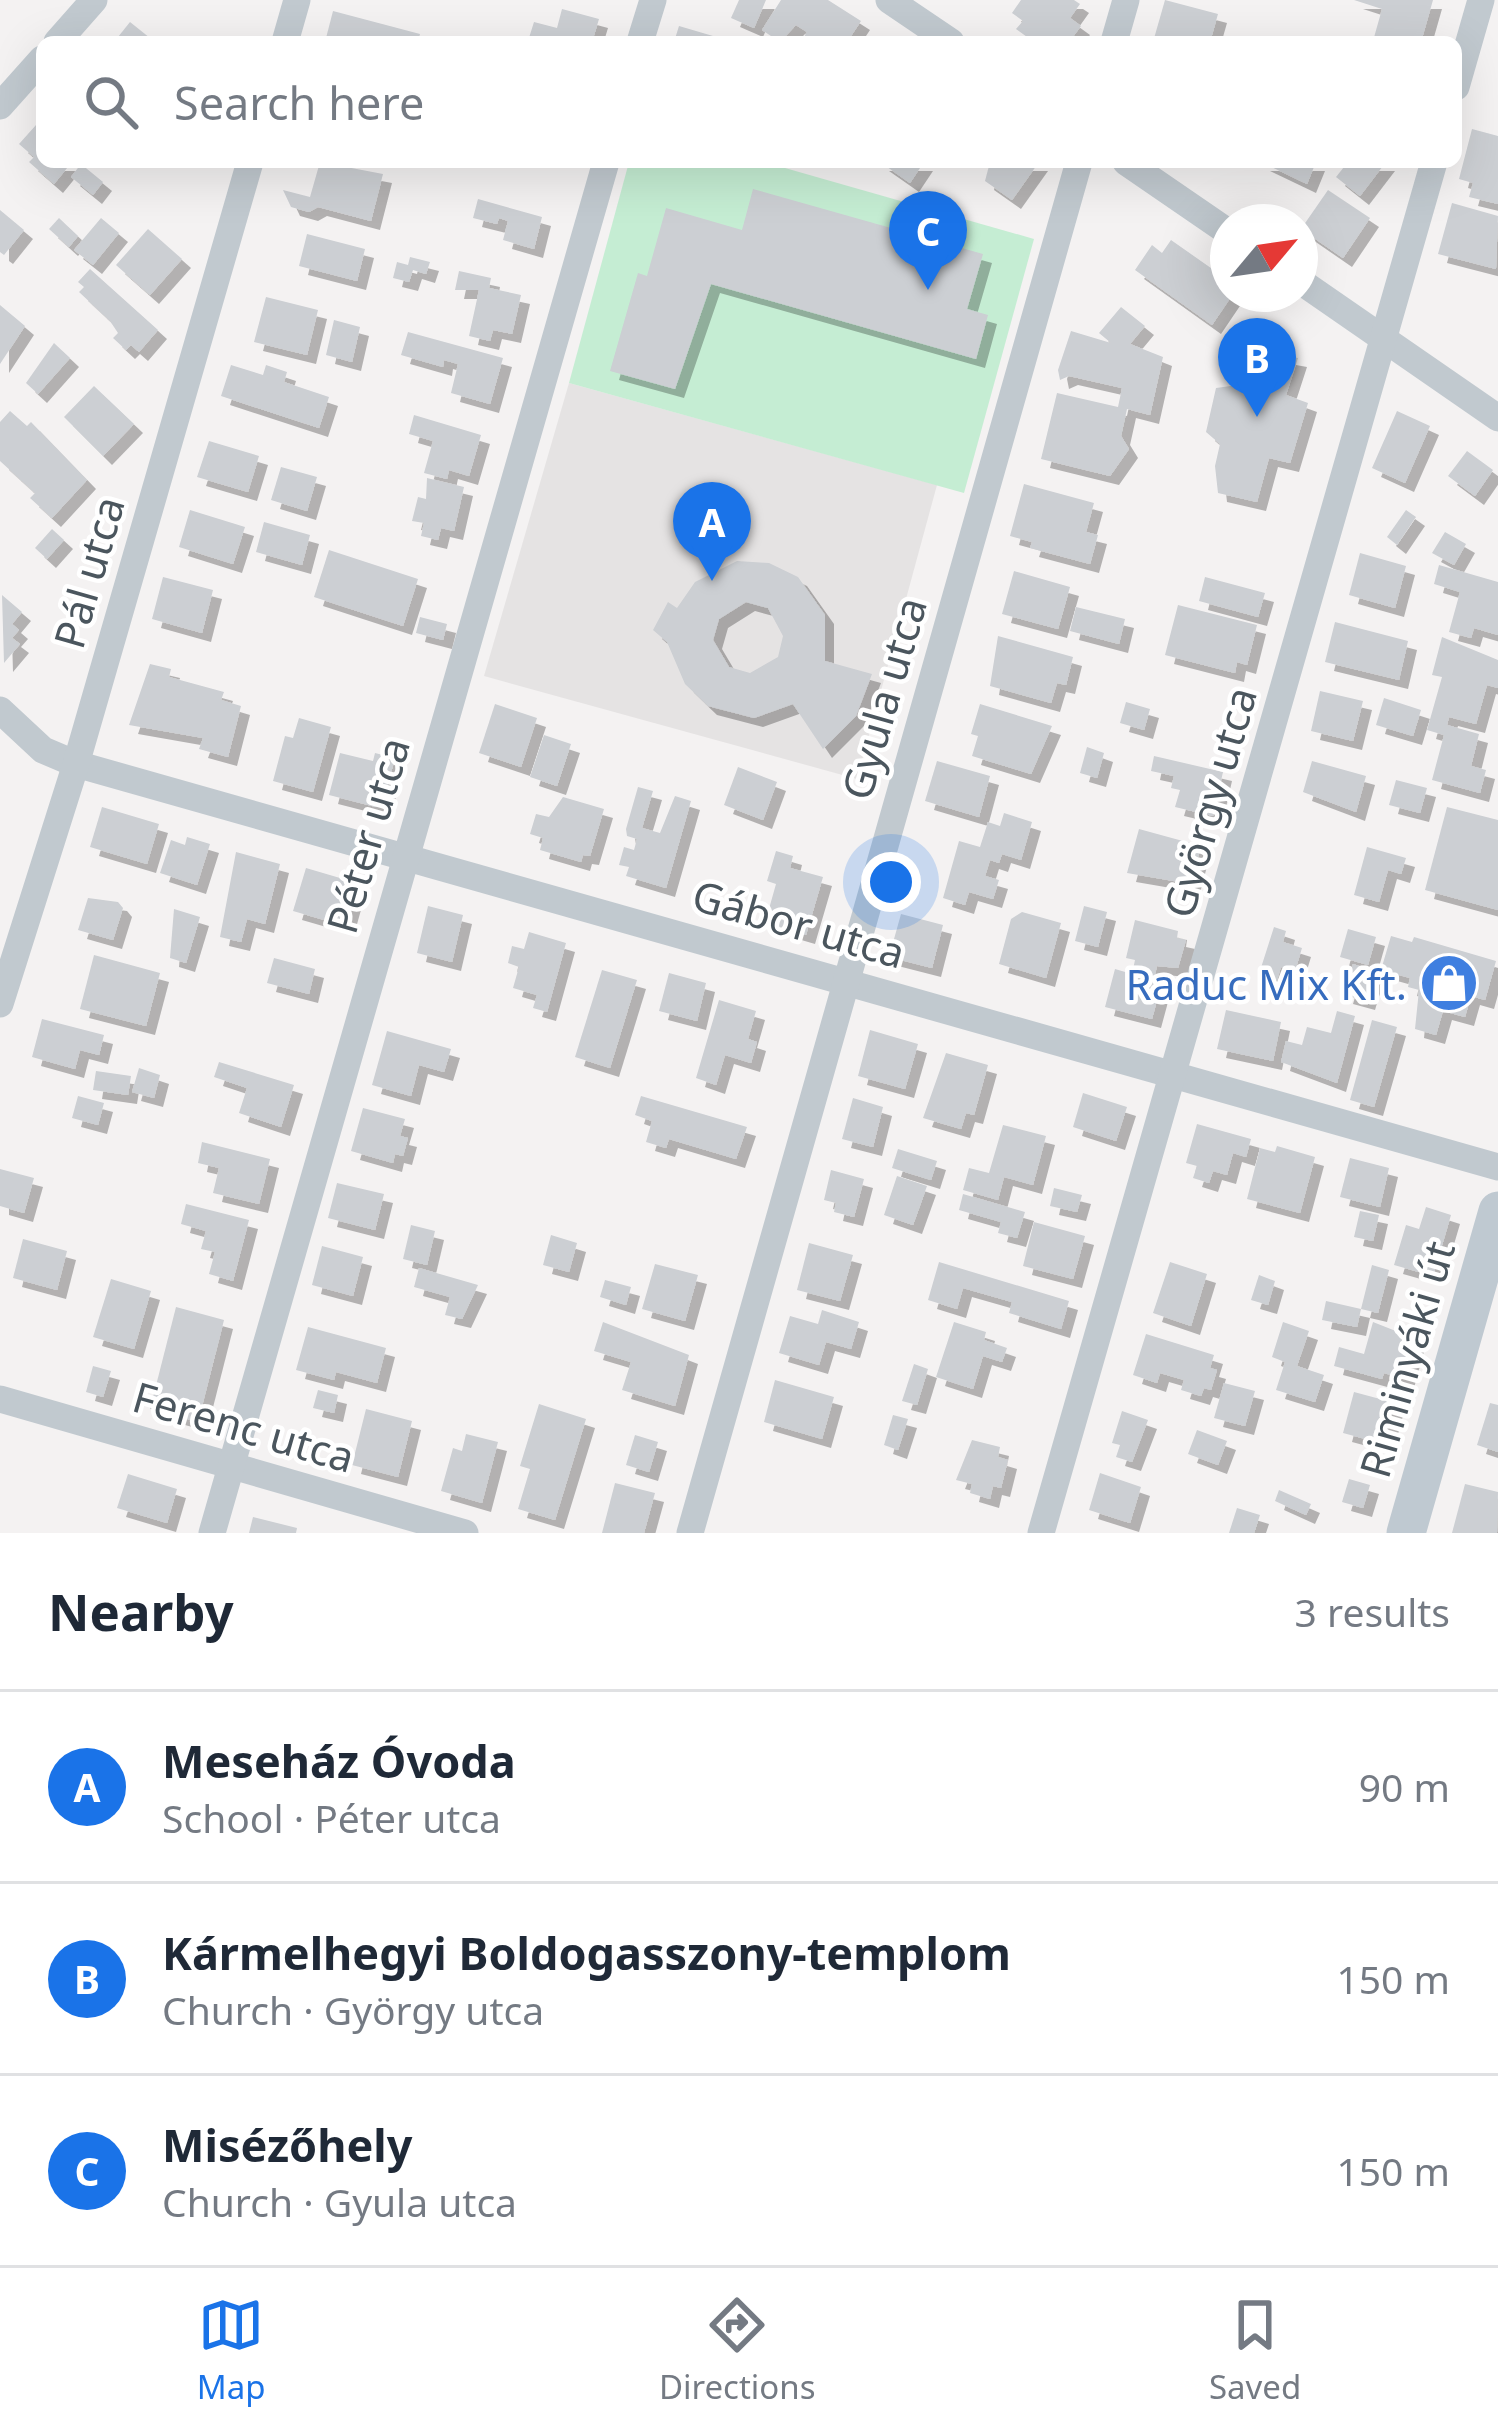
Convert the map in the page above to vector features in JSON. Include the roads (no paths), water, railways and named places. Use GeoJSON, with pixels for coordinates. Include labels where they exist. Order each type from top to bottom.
{"type":"FeatureCollection","features":[{"type":"Feature","properties":{"kind":"main road","name":"Riminyáki út"},"geometry":{"type":"LineString","coordinates":[[1406,1533],[1498,1211]]}},
{"type":"Feature","properties":{"kind":"street"},"geometry":{"type":"LineString","coordinates":[[62,36],[94,0]]}},
{"type":"Feature","properties":{"kind":"street"},"geometry":{"type":"LineString","coordinates":[[287,36],[297,0]]}},
{"type":"Feature","properties":{"kind":"street"},"geometry":{"type":"LineString","coordinates":[[642,36],[652,0]]}},
{"type":"Feature","properties":{"kind":"street"},"geometry":{"type":"LineString","coordinates":[[890,0],[942,36]]}},
{"type":"Feature","properties":{"kind":"street"},"geometry":{"type":"LineString","coordinates":[[1116,36],[1126,0]]}},
{"type":"Feature","properties":{"kind":"street"},"geometry":{"type":"LineString","coordinates":[[1462,66],[1481,0]]}},
{"type":"Feature","properties":{"kind":"street"},"geometry":{"type":"LineString","coordinates":[[0,106],[36,66]]}},
{"type":"Feature","properties":{"kind":"street","name":"Pál utca"},"geometry":{"type":"LineString","coordinates":[[0,1004],[76,764],[248,168]]}},
{"type":"Feature","properties":{"kind":"street","name":"Péter utca"},"geometry":{"type":"LineString","coordinates":[[212,1533],[604,168]]}},
{"type":"Feature","properties":{"kind":"street","name":"Gyula utca"},"geometry":{"type":"LineString","coordinates":[[690,1533],[1076,168]]}},
{"type":"Feature","properties":{"kind":"street"},"geometry":{"type":"LineString","coordinates":[[1135,168],[1210,220]]}},
{"type":"Feature","properties":{"kind":"street","name":"György utca"},"geometry":{"type":"LineString","coordinates":[[1042,1533],[1432,168]]}},
{"type":"Feature","properties":{"kind":"street"},"geometry":{"type":"LineString","coordinates":[[1318,293],[1498,418]]}},
{"type":"Feature","properties":{"kind":"street","name":"Gábor utca"},"geometry":{"type":"LineString","coordinates":[[0,710],[43,750],[76,764],[1498,1167]]}},
{"type":"Feature","properties":{"kind":"street","name":"Ferenc utca"},"geometry":{"type":"LineString","coordinates":[[0,1399],[465,1533]]}},
{"type":"Feature","properties":{"kind":"place","name":"Misézőhely"},"geometry":{"type":"Point","coordinates":[928,290]}},
{"type":"Feature","properties":{"kind":"place","name":"Kármelhegyi Boldogasszony-templom"},"geometry":{"type":"Point","coordinates":[1257,417]}},
{"type":"Feature","properties":{"kind":"place","name":"Meseház Óvoda"},"geometry":{"type":"Point","coordinates":[712,581]}},
{"type":"Feature","properties":{"kind":"place","name":"Raduc Mix Kft."},"geometry":{"type":"Point","coordinates":[1449,983]}}]}
